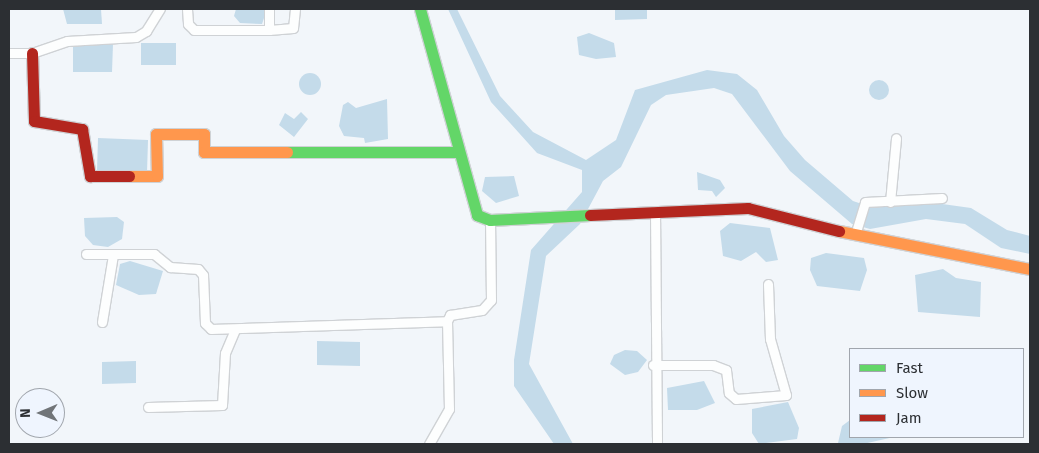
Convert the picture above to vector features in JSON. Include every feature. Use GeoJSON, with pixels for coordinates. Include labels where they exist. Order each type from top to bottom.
{"type":"FeatureCollection","features":[{"type":"Feature","properties":{"kind":"street"},"geometry":{"type":"LineString","coordinates":[[9,53],[32,53],[68,41],[136,37],[146,31],[160,9]]}},
{"type":"Feature","properties":{"kind":"street"},"geometry":{"type":"LineString","coordinates":[[187,9],[188,24],[194,30],[269,30],[293,28],[295,9]]}},
{"type":"Feature","properties":{"kind":"street"},"geometry":{"type":"LineString","coordinates":[[269,9],[269,30]]}},
{"type":"Feature","properties":{"kind":"street"},"geometry":{"type":"LineString","coordinates":[[420,9],[457,152],[477,215],[490,220],[748,208],[1030,269]]}},
{"type":"Feature","properties":{"kind":"street"},"geometry":{"type":"LineString","coordinates":[[32,53],[34,121],[82,129],[90,176],[157,176],[156,134],[204,134],[204,152],[457,152]]}},
{"type":"Feature","properties":{"kind":"street"},"geometry":{"type":"LineString","coordinates":[[890,202],[896,138]]}},
{"type":"Feature","properties":{"kind":"street"},"geometry":{"type":"LineString","coordinates":[[856,231],[865,202],[942,198]]}},
{"type":"Feature","properties":{"kind":"street"},"geometry":{"type":"LineString","coordinates":[[655,211],[653,366],[657,444]]}},
{"type":"Feature","properties":{"kind":"street"},"geometry":{"type":"LineString","coordinates":[[429,444],[449,409],[447,322],[450,315],[482,310],[490,300],[490,220]]}},
{"type":"Feature","properties":{"kind":"street"},"geometry":{"type":"LineString","coordinates":[[86,254],[154,254],[170,267],[198,269],[203,275],[205,323],[211,329],[235,330],[447,322]]}},
{"type":"Feature","properties":{"kind":"street"},"geometry":{"type":"LineString","coordinates":[[102,322],[113,255]]}},
{"type":"Feature","properties":{"kind":"street"},"geometry":{"type":"LineString","coordinates":[[653,366],[713,365],[726,370],[728,393],[736,399],[786,395],[770,339],[768,284]]}},
{"type":"Feature","properties":{"kind":"street"},"geometry":{"type":"LineString","coordinates":[[148,407],[222,405],[225,353],[235,330]]}},
{"type":"Feature","properties":{"kind":"water"},"geometry":{"type":"Polygon","coordinates":[[[63,9],[101,9],[102,24],[67,24],[63,9]]]}},
{"type":"Feature","properties":{"kind":"water"},"geometry":{"type":"Polygon","coordinates":[[[236,9],[267,9],[262,24],[240,23],[234,16],[236,9]]]}},
{"type":"Feature","properties":{"kind":"water"},"geometry":{"type":"Polygon","coordinates":[[[448,9],[457,9],[500,96],[533,132],[586,160],[616,140],[635,90],[707,70],[737,74],[757,90],[784,136],[805,160],[853,201],[868,206],[928,202],[971,208],[1007,230],[1030,236],[1030,254],[1001,248],[965,224],[926,219],[870,229],[852,224],[790,171],[732,94],[714,88],[666,95],[651,105],[621,167],[603,181],[580,224],[546,256],[529,364],[573,444],[554,444],[514,386],[514,360],[531,250],[582,192],[582,170],[537,153],[491,102],[448,9]]]}},
{"type":"Feature","properties":{"kind":"water"},"geometry":{"type":"Polygon","coordinates":[[[615,9],[647,9],[647,19],[615,20],[615,9]]]}},
{"type":"Feature","properties":{"kind":"water"},"geometry":{"type":"Polygon","coordinates":[[[589,33],[614,43],[616,57],[596,59],[579,55],[577,37],[589,33]]]}},
{"type":"Feature","properties":{"kind":"water"},"geometry":{"type":"Polygon","coordinates":[[[141,43],[176,43],[176,65],[141,65],[141,43]]]}},
{"type":"Feature","properties":{"kind":"water"},"geometry":{"type":"Polygon","coordinates":[[[73,44],[113,44],[112,72],[73,72],[73,44]]]}},
{"type":"Feature","properties":{"kind":"water"},"geometry":{"type":"Polygon","coordinates":[[[310,73],[320,80],[321,84],[314,94],[310,95],[300,88],[299,84],[306,74],[310,73]]]}},
{"type":"Feature","properties":{"kind":"water"},"geometry":{"type":"Polygon","coordinates":[[[879,80],[886,83],[889,90],[886,97],[879,100],[872,97],[869,90],[872,83],[879,80]]]}},
{"type":"Feature","properties":{"kind":"water"},"geometry":{"type":"Polygon","coordinates":[[[387,99],[388,139],[365,143],[364,138],[344,136],[339,126],[343,105],[348,102],[356,108],[387,99]]]}},
{"type":"Feature","properties":{"kind":"water"},"geometry":{"type":"Polygon","coordinates":[[[301,112],[308,119],[294,137],[279,125],[285,113],[294,119],[301,112]]]}},
{"type":"Feature","properties":{"kind":"water"},"geometry":{"type":"Polygon","coordinates":[[[98,138],[148,140],[147,173],[97,171],[98,138]]]}},
{"type":"Feature","properties":{"kind":"water"},"geometry":{"type":"Polygon","coordinates":[[[697,172],[720,180],[725,188],[716,197],[712,191],[698,190],[697,172]]]}},
{"type":"Feature","properties":{"kind":"water"},"geometry":{"type":"Polygon","coordinates":[[[514,176],[519,196],[496,203],[482,191],[485,177],[514,176]]]}},
{"type":"Feature","properties":{"kind":"water"},"geometry":{"type":"Polygon","coordinates":[[[117,217],[124,222],[122,239],[108,247],[93,245],[85,236],[84,218],[117,217]]]}},
{"type":"Feature","properties":{"kind":"water"},"geometry":{"type":"Polygon","coordinates":[[[730,223],[770,228],[778,260],[766,262],[756,252],[741,261],[723,256],[720,231],[730,223]]]}},
{"type":"Feature","properties":{"kind":"water"},"geometry":{"type":"Polygon","coordinates":[[[826,253],[864,258],[867,270],[860,291],[817,286],[810,270],[811,258],[826,253]]]}},
{"type":"Feature","properties":{"kind":"water"},"geometry":{"type":"Polygon","coordinates":[[[130,261],[163,271],[156,294],[139,295],[116,285],[120,264],[130,261]]]}},
{"type":"Feature","properties":{"kind":"water"},"geometry":{"type":"Polygon","coordinates":[[[943,269],[956,278],[981,282],[980,317],[918,312],[915,275],[943,269]]]}},
{"type":"Feature","properties":{"kind":"water"},"geometry":{"type":"Polygon","coordinates":[[[317,341],[360,342],[360,366],[317,365],[317,341]]]}},
{"type":"Feature","properties":{"kind":"water"},"geometry":{"type":"Polygon","coordinates":[[[625,350],[637,351],[647,360],[638,372],[625,375],[610,364],[614,355],[625,350]]]}},
{"type":"Feature","properties":{"kind":"water"},"geometry":{"type":"Polygon","coordinates":[[[136,361],[136,383],[102,384],[102,362],[136,361]]]}},
{"type":"Feature","properties":{"kind":"water"},"geometry":{"type":"Polygon","coordinates":[[[704,381],[715,403],[697,410],[668,410],[667,388],[704,381]]]}},
{"type":"Feature","properties":{"kind":"water"},"geometry":{"type":"Polygon","coordinates":[[[788,402],[799,428],[797,439],[759,444],[752,433],[752,409],[788,402]]]}},
{"type":"Feature","properties":{"kind":"water"},"geometry":{"type":"Polygon","coordinates":[[[849,421],[849,438],[890,438],[863,444],[838,443],[842,426],[849,421]]]}},
{"type":"Feature","properties":{"kind":"traffic: fast"},"geometry":{"type":"LineString","coordinates":[[420,9],[477,215],[490,220],[590,215]]}},
{"type":"Feature","properties":{"kind":"traffic: fast"},"geometry":{"type":"LineString","coordinates":[[287,152],[457,152]]}},
{"type":"Feature","properties":{"kind":"traffic: slow"},"geometry":{"type":"LineString","coordinates":[[129,176],[157,176],[156,134],[204,134],[204,152],[287,152]]}},
{"type":"Feature","properties":{"kind":"traffic: slow"},"geometry":{"type":"LineString","coordinates":[[839,231],[1030,269]]}},
{"type":"Feature","properties":{"kind":"traffic: jam"},"geometry":{"type":"LineString","coordinates":[[32,53],[34,121],[82,129],[90,176],[129,176]]}},
{"type":"Feature","properties":{"kind":"traffic: jam"},"geometry":{"type":"LineString","coordinates":[[590,215],[748,208],[839,231]]}}]}
